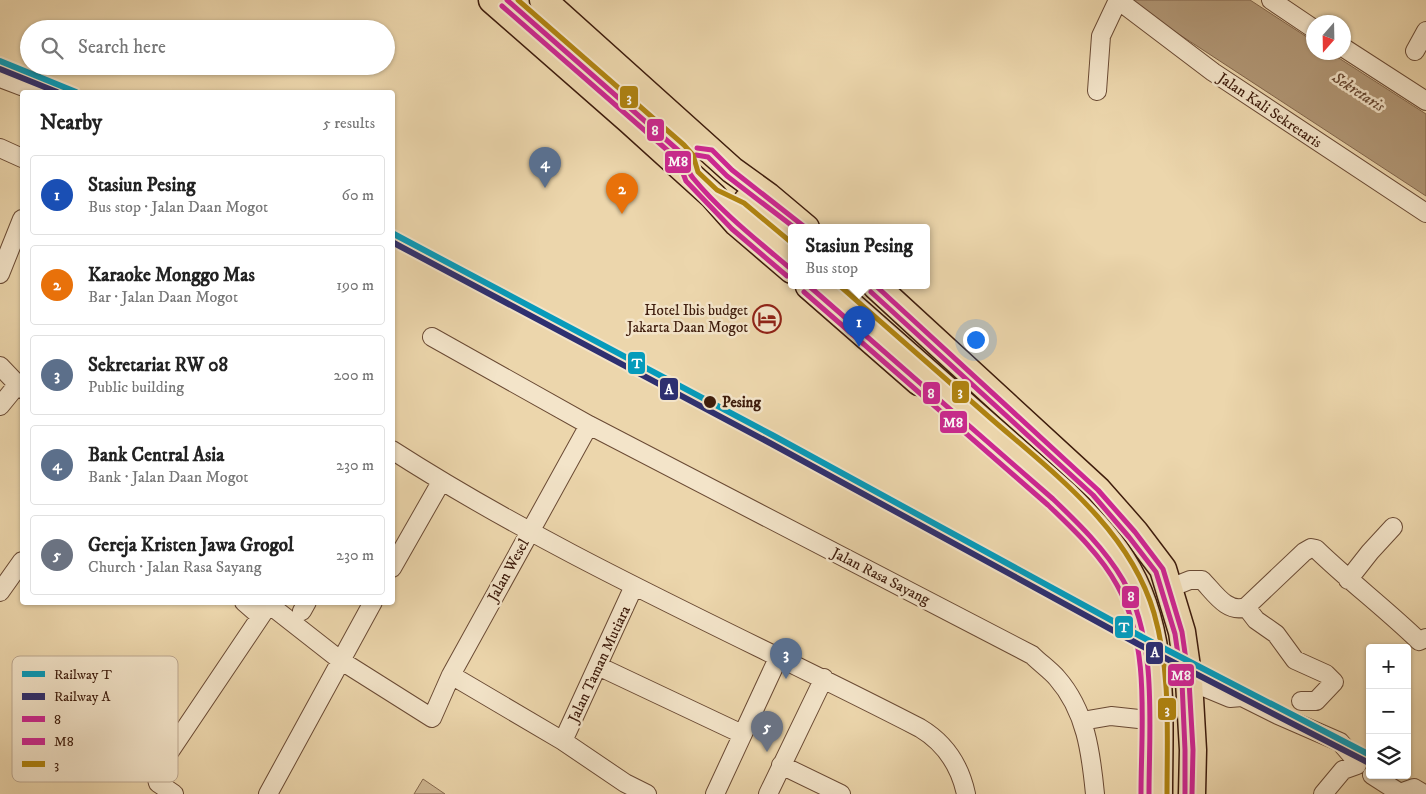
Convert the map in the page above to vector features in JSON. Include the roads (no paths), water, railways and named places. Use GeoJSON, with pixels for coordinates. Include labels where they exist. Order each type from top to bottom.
{"type":"FeatureCollection","features":[{"type":"Feature","properties":{"kind":"highway"},"geometry":{"type":"LineString","coordinates":[[492,0],[713,196],[740,209],[788,243]]}},
{"type":"Feature","properties":{"kind":"highway"},"geometry":{"type":"LineString","coordinates":[[547,1],[732,170],[738,188],[747,201],[788,242]]}},
{"type":"Feature","properties":{"kind":"highway"},"geometry":{"type":"LineString","coordinates":[[812,289],[1065,511],[1113,567],[1130,593],[1138,619],[1145,657],[1148,720],[1148,794]]}},
{"type":"Feature","properties":{"kind":"highway"},"geometry":{"type":"LineString","coordinates":[[832,289],[1065,494],[1101,531],[1123,562],[1147,616],[1156,657],[1159,700],[1159,794]]}},
{"type":"Feature","properties":{"kind":"highway"},"geometry":{"type":"LineString","coordinates":[[845,289],[1075,492],[1109,525],[1139,569],[1163,644],[1168,695],[1168,794]]}},
{"type":"Feature","properties":{"kind":"highway"},"geometry":{"type":"LineString","coordinates":[[879,289],[1098,490],[1135,532],[1157,562],[1170,588],[1182,632],[1189,681],[1192,794]]}},
{"type":"Feature","properties":{"kind":"highway"},"geometry":{"type":"LineString","coordinates":[[1035,484],[1043,486],[1059,480],[1063,473],[1064,457]]}},
{"type":"Feature","properties":{"kind":"highway"},"geometry":{"type":"LineString","coordinates":[[1065,511],[1071,498],[1076,493],[1091,489],[1098,490]]}},
{"type":"Feature","properties":{"kind":"street"},"geometry":{"type":"LineString","coordinates":[[1097,91],[1102,36],[1118,0]]}},
{"type":"Feature","properties":{"kind":"street","name":"Jalan Kali Sekretaris"},"geometry":{"type":"LineString","coordinates":[[1118,0],[1213,72],[1426,213]]}},
{"type":"Feature","properties":{"kind":"street"},"geometry":{"type":"LineString","coordinates":[[1271,0],[1306,24]]}},
{"type":"Feature","properties":{"kind":"street"},"geometry":{"type":"LineString","coordinates":[[1415,51],[1426,31]]}},
{"type":"Feature","properties":{"kind":"street"},"geometry":{"type":"LineString","coordinates":[[1351,53],[1426,101]]}},
{"type":"Feature","properties":{"kind":"street"},"geometry":{"type":"LineString","coordinates":[[0,78],[32,90]]}},
{"type":"Feature","properties":{"kind":"street"},"geometry":{"type":"LineString","coordinates":[[0,148],[20,157]]}},
{"type":"Feature","properties":{"kind":"street"},"geometry":{"type":"LineString","coordinates":[[0,274],[20,224]]}},
{"type":"Feature","properties":{"kind":"street","name":"Jalan Rasa Sayang"},"geometry":{"type":"LineString","coordinates":[[432,337],[589,424],[1032,655],[1058,679],[1082,721],[1091,752],[1095,794]]}},
{"type":"Feature","properties":{"kind":"street"},"geometry":{"type":"LineString","coordinates":[[0,366],[20,387],[0,406]]}},
{"type":"Feature","properties":{"kind":"street","name":"Jalan Wesel"},"geometry":{"type":"LineString","coordinates":[[340,660],[432,718],[530,530],[589,424]]}},
{"type":"Feature","properties":{"kind":"street","name":"Jalan Taman Mutiara"},"geometry":{"type":"LineString","coordinates":[[395,452],[441,482],[634,586],[824,678],[926,731],[945,748],[953,759],[963,780],[966,794]]}},
{"type":"Feature","properties":{"kind":"street"},"geometry":{"type":"LineString","coordinates":[[395,559],[441,482]]}},
{"type":"Feature","properties":{"kind":"street"},"geometry":{"type":"LineString","coordinates":[[1348,580],[1370,552],[1393,528]]}},
{"type":"Feature","properties":{"kind":"street"},"geometry":{"type":"LineString","coordinates":[[1170,588],[1190,580],[1202,580],[1228,606],[1238,610],[1246,607],[1311,548],[1316,549],[1348,580],[1383,606],[1419,641],[1426,628]]}},
{"type":"Feature","properties":{"kind":"street"},"geometry":{"type":"LineString","coordinates":[[0,592],[20,564]]}},
{"type":"Feature","properties":{"kind":"street","name":"Jalan Taman Mutiara"},"geometry":{"type":"LineString","coordinates":[[564,741],[634,586]]}},
{"type":"Feature","properties":{"kind":"street"},"geometry":{"type":"LineString","coordinates":[[270,790],[371,605]]}},
{"type":"Feature","properties":{"kind":"street"},"geometry":{"type":"LineString","coordinates":[[1246,607],[1256,620],[1276,634],[1296,661],[1326,674],[1334,682],[1316,701],[1301,702]]}},
{"type":"Feature","properties":{"kind":"street"},"geometry":{"type":"LineString","coordinates":[[178,739],[265,608],[340,660]]}},
{"type":"Feature","properties":{"kind":"street"},"geometry":{"type":"LineString","coordinates":[[715,794],[779,656]]}},
{"type":"Feature","properties":{"kind":"street"},"geometry":{"type":"LineString","coordinates":[[598,666],[742,734]]}},
{"type":"Feature","properties":{"kind":"street"},"geometry":{"type":"LineString","coordinates":[[455,677],[564,741],[609,772],[647,794]]}},
{"type":"Feature","properties":{"kind":"street"},"geometry":{"type":"LineString","coordinates":[[768,794],[824,678]]}},
{"type":"Feature","properties":{"kind":"street"},"geometry":{"type":"LineString","coordinates":[[1189,681],[1230,698],[1242,697],[1340,742],[1366,771]]}},
{"type":"Feature","properties":{"kind":"street"},"geometry":{"type":"LineString","coordinates":[[1082,721],[1111,716],[1148,720]]}},
{"type":"Feature","properties":{"kind":"street"},"geometry":{"type":"LineString","coordinates":[[781,765],[841,794]]}},
{"type":"Feature","properties":{"kind":"street"},"geometry":{"type":"LineString","coordinates":[[1323,794],[1343,770],[1366,771]]}},
{"type":"Feature","properties":{"kind":"street"},"geometry":{"type":"LineString","coordinates":[[1378,779],[1400,794],[1414,788],[1424,794]]}},
{"type":"Feature","properties":{"kind":"street"},"geometry":{"type":"LineString","coordinates":[[158,782],[174,794]]}},
{"type":"Feature","properties":{"kind":"water","name":"Sekretaris"},"geometry":{"type":"Polygon","coordinates":[[[1130,0],[1250,0],[1306,36],[1306,60],[1342,60],[1426,114],[1426,196],[1145,12],[1130,0]]]}},
{"type":"Feature","properties":{"kind":"rail line","name":"T"},"geometry":{"type":"LineString","coordinates":[[0,61],[20,69]]}},
{"type":"Feature","properties":{"kind":"rail line","name":"A"},"geometry":{"type":"LineString","coordinates":[[0,69],[52,90]]}},
{"type":"Feature","properties":{"kind":"rail line","name":"T"},"geometry":{"type":"LineString","coordinates":[[34,75],[71,90]]}},
{"type":"Feature","properties":{"kind":"rail line","name":"T"},"geometry":{"type":"LineString","coordinates":[[395,235],[774,436],[1142,637],[1366,753]]}},
{"type":"Feature","properties":{"kind":"rail line","name":"A"},"geometry":{"type":"LineString","coordinates":[[395,244],[770,443],[1138,644],[1366,761]]}},
{"type":"Feature","properties":{"kind":"place","name":"Bank Central Asia"},"geometry":{"type":"Point","coordinates":[545,188]}},
{"type":"Feature","properties":{"kind":"place","name":"Karaoke Monggo Mas"},"geometry":{"type":"Point","coordinates":[622,214]}},
{"type":"Feature","properties":{"kind":"place","name":"Hotel Ibis budget Jakarta Daan Mogot"},"geometry":{"type":"Point","coordinates":[767,319]}},
{"type":"Feature","properties":{"kind":"place","name":"Stasiun Pesing"},"geometry":{"type":"Point","coordinates":[859,347]}},
{"type":"Feature","properties":{"kind":"place","name":"Pesing"},"geometry":{"type":"Point","coordinates":[710,402]}},
{"type":"Feature","properties":{"kind":"place","name":"Sekretariat RW 08"},"geometry":{"type":"Point","coordinates":[786,679]}},
{"type":"Feature","properties":{"kind":"place","name":"Gereja Kristen Jawa Grogol"},"geometry":{"type":"Point","coordinates":[767,752]}}]}
